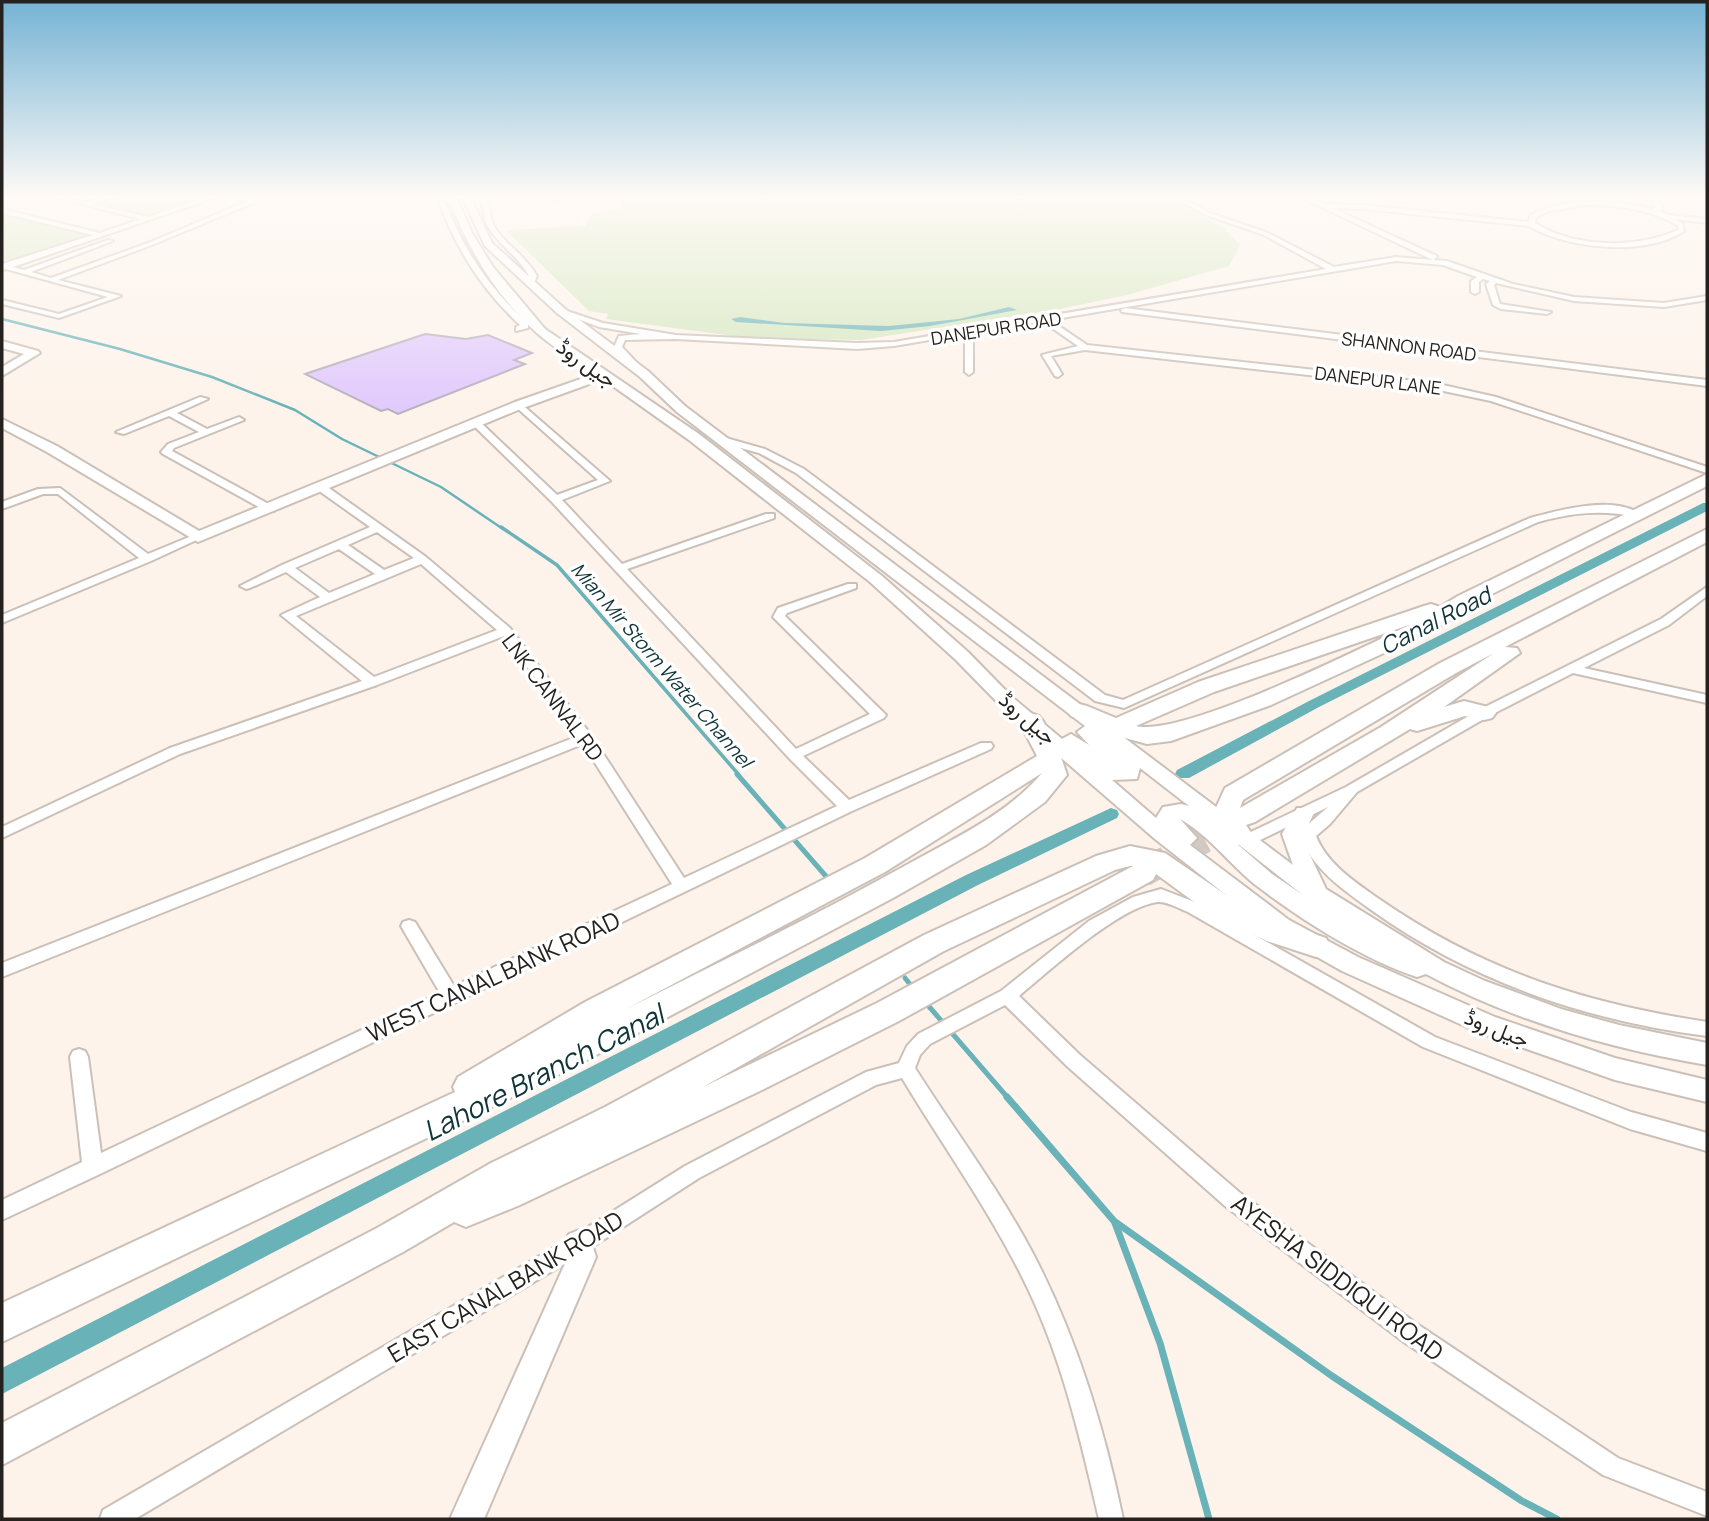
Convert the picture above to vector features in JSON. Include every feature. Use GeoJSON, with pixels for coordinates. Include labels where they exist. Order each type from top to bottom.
{"type":"FeatureCollection","features":[{"type":"Feature","properties":{"kind":"highway"},"geometry":{"type":"LineString","coordinates":[[1079,711],[1126,731],[1147,736],[1163,735],[1263,700],[1428,624],[1465,600],[1707,479]]}},
{"type":"Feature","properties":{"kind":"highway"},"geometry":{"type":"LineString","coordinates":[[1583,600],[1538,634],[1244,831],[1227,820],[1226,804],[1234,794],[1448,668],[1707,535]]}},
{"type":"Feature","properties":{"kind":"highway"},"geometry":{"type":"LineString","coordinates":[[1126,721],[1206,687],[1403,618],[1465,600]]}},
{"type":"Feature","properties":{"kind":"highway"},"geometry":{"type":"LineString","coordinates":[[1389,732],[1464,708],[1484,713]]}},
{"type":"Feature","properties":{"kind":"highway"},"geometry":{"type":"LineString","coordinates":[[2,1322],[376,1143],[551,1063],[873,897],[978,838],[1036,796],[1055,775],[1053,762],[1043,749],[1031,721]]}},
{"type":"Feature","properties":{"kind":"highway"},"geometry":{"type":"LineString","coordinates":[[376,1143],[596,1011],[875,865],[1040,763]]}},
{"type":"Feature","properties":{"kind":"highway"},"geometry":{"type":"LineString","coordinates":[[2,1445],[390,1240],[503,1174],[617,1118],[934,943],[1118,859],[1141,856],[1155,860],[1222,907],[1277,933],[1316,946]]}},
{"type":"Feature","properties":{"kind":"highway"},"geometry":{"type":"LineString","coordinates":[[390,1240],[508,1193],[751,1080],[888,1012],[1143,873]]}},
{"type":"Feature","properties":{"kind":"main road","name":"جیل روڈ"},"geometry":{"type":"LineString","coordinates":[[490,267],[522,312],[566,335],[604,375],[703,444],[876,579],[962,656],[1006,701],[1162,834],[1281,926],[1401,988],[1549,1048],[1615,1069],[1707,1091]]}},
{"type":"Feature","properties":{"kind":"main road","name":"جیل روڈ"},"geometry":{"type":"LineString","coordinates":[[513,267],[561,311],[643,374],[681,409],[1079,711],[1244,831],[1317,894],[1393,943],[1475,988],[1586,1027],[1707,1054]]}},
{"type":"Feature","properties":{"kind":"main road"},"geometry":{"type":"LineString","coordinates":[[540,292],[570,326],[566,335]]}},
{"type":"Feature","properties":{"kind":"main road"},"geometry":{"type":"LineString","coordinates":[[566,335],[586,330]]}},
{"type":"Feature","properties":{"kind":"main road"},"geometry":{"type":"LineString","coordinates":[[4,425],[52,449],[198,537],[519,405],[604,375],[576,345],[591,343],[681,409]]}},
{"type":"Feature","properties":{"kind":"main road"},"geometry":{"type":"LineString","coordinates":[[2,344],[34,353],[2,372]]}},
{"type":"Feature","properties":{"kind":"main road"},"geometry":{"type":"LineString","coordinates":[[962,656],[1013,691],[1116,775],[1129,774],[1130,768],[1041,690],[1030,672]]}},
{"type":"Feature","properties":{"kind":"main road"},"geometry":{"type":"LineString","coordinates":[[1281,926],[1242,882],[1168,822],[1167,814],[1176,810],[1191,816],[1264,880],[1357,939],[1408,965],[1475,988]]}},
{"type":"Feature","properties":{"kind":"main road"},"geometry":{"type":"LineString","coordinates":[[1304,813],[1292,838],[1317,894]]}},
{"type":"Feature","properties":{"kind":"main road"},"geometry":{"type":"LineString","coordinates":[[467,1519],[582,1257],[579,1244]]}},
{"type":"Feature","properties":{"kind":"street"},"geometry":{"type":"LineString","coordinates":[[2,302],[59,316],[117,296],[3,267]]}},
{"type":"Feature","properties":{"kind":"street"},"geometry":{"type":"LineString","coordinates":[[24,272],[38,267]]}},
{"type":"Feature","properties":{"kind":"street"},"geometry":{"type":"LineString","coordinates":[[51,280],[87,267]]}},
{"type":"Feature","properties":{"kind":"street"},"geometry":{"type":"LineString","coordinates":[[474,267],[525,326],[519,329]]}},
{"type":"Feature","properties":{"kind":"street"},"geometry":{"type":"LineString","coordinates":[[528,267],[533,276],[530,283]]}},
{"type":"Feature","properties":{"kind":"street"},"geometry":{"type":"LineString","coordinates":[[1328,267],[1334,270]]}},
{"type":"Feature","properties":{"kind":"street","name":"DANEPUR ROAD"},"geometry":{"type":"LineString","coordinates":[[643,374],[618,347],[622,338],[676,337],[857,346],[894,344],[1351,267]]}},
{"type":"Feature","properties":{"kind":"street"},"geometry":{"type":"LineString","coordinates":[[1452,267],[1539,293],[1603,302],[1664,305],[1707,298]]}},
{"type":"Feature","properties":{"kind":"street"},"geometry":{"type":"LineString","coordinates":[[1475,292],[1475,281],[1481,277]]}},
{"type":"Feature","properties":{"kind":"street"},"geometry":{"type":"LineString","coordinates":[[1495,281],[1490,284],[1490,289],[1501,307],[1548,312]]}},
{"type":"Feature","properties":{"kind":"street","name":"SHANNON ROAD"},"geometry":{"type":"LineString","coordinates":[[1111,308],[1707,383]]}},
{"type":"Feature","properties":{"kind":"street","name":"DANEPUR ROAD"},"geometry":{"type":"LineString","coordinates":[[561,311],[602,325],[676,337]]}},
{"type":"Feature","properties":{"kind":"street","name":"DANEPUR LANE"},"geometry":{"type":"LineString","coordinates":[[1045,320],[1085,347],[1434,386],[1518,406],[1707,470]]}},
{"type":"Feature","properties":{"kind":"street"},"geometry":{"type":"LineString","coordinates":[[969,332],[969,372]]}},
{"type":"Feature","properties":{"kind":"street"},"geometry":{"type":"LineString","coordinates":[[1058,374],[1046,355],[1085,347]]}},
{"type":"Feature","properties":{"kind":"street"},"geometry":{"type":"LineString","coordinates":[[121,432],[203,399]]}},
{"type":"Feature","properties":{"kind":"street"},"geometry":{"type":"LineString","coordinates":[[519,405],[605,481],[555,499]]}},
{"type":"Feature","properties":{"kind":"street"},"geometry":{"type":"LineString","coordinates":[[170,413],[206,432]]}},
{"type":"Feature","properties":{"kind":"street"},"geometry":{"type":"LineString","coordinates":[[239,420],[171,446],[166,452],[270,509]]}},
{"type":"Feature","properties":{"kind":"street"},"geometry":{"type":"LineString","coordinates":[[476,424],[555,499],[794,755],[847,807]]}},
{"type":"Feature","properties":{"kind":"street"},"geometry":{"type":"LineString","coordinates":[[726,441],[762,451],[800,471],[1100,698],[1124,704],[1534,520],[1593,509],[1619,509],[1635,514]]}},
{"type":"Feature","properties":{"kind":"street","name":"LNK CANNAL RD"},"geometry":{"type":"LineString","coordinates":[[322,488],[422,559],[506,631],[586,737],[682,887]]}},
{"type":"Feature","properties":{"kind":"street"},"geometry":{"type":"LineString","coordinates":[[2,506],[42,491],[60,491],[147,559]]}},
{"type":"Feature","properties":{"kind":"street"},"geometry":{"type":"LineString","coordinates":[[620,568],[770,516]]}},
{"type":"Feature","properties":{"kind":"street"},"geometry":{"type":"LineString","coordinates":[[246,586],[379,527]]}},
{"type":"Feature","properties":{"kind":"street"},"geometry":{"type":"LineString","coordinates":[[2,618],[198,537]]}},
{"type":"Feature","properties":{"kind":"street"},"geometry":{"type":"LineString","coordinates":[[341,545],[382,574]]}},
{"type":"Feature","properties":{"kind":"street"},"geometry":{"type":"LineString","coordinates":[[372,682],[287,615],[422,559]]}},
{"type":"Feature","properties":{"kind":"street"},"geometry":{"type":"LineString","coordinates":[[286,568],[328,597]]}},
{"type":"Feature","properties":{"kind":"street"},"geometry":{"type":"LineString","coordinates":[[794,755],[879,715],[779,617],[782,611],[852,586]]}},
{"type":"Feature","properties":{"kind":"street"},"geometry":{"type":"LineString","coordinates":[[1244,831],[1304,813],[1352,789],[1484,713],[1665,622],[1706,593]]}},
{"type":"Feature","properties":{"kind":"street"},"geometry":{"type":"LineString","coordinates":[[2,833],[175,751],[372,682],[506,631]]}},
{"type":"Feature","properties":{"kind":"street"},"geometry":{"type":"LineString","coordinates":[[1571,669],[1707,699]]}},
{"type":"Feature","properties":{"kind":"street"},"geometry":{"type":"LineString","coordinates":[[2,970],[586,737]]}},
{"type":"Feature","properties":{"kind":"street","name":"WEST CANAL BANK ROAD"},"geometry":{"type":"LineString","coordinates":[[2,1210],[364,1035],[821,822],[847,807],[986,746]]}},
{"type":"Feature","properties":{"kind":"street"},"geometry":{"type":"LineString","coordinates":[[1352,789],[1325,820],[1310,831],[1310,842],[1326,863],[1348,884],[1411,932],[1446,951],[1544,990],[1624,1014],[1672,1025],[1707,1028]]}},
{"type":"Feature","properties":{"kind":"street"},"geometry":{"type":"LineString","coordinates":[[1111,1519],[1089,1423],[1066,1353],[1035,1280],[989,1200],[906,1069],[914,1051],[925,1039],[997,1000],[1095,925],[1139,901],[1161,895],[1194,908],[1429,1042],[1630,1120],[1707,1142]]}},
{"type":"Feature","properties":{"kind":"street"},"geometry":{"type":"LineString","coordinates":[[409,926],[451,996]]}},
{"type":"Feature","properties":{"kind":"street","name":"AYESHA SIDDIQUI ROAD"},"geometry":{"type":"LineString","coordinates":[[997,1000],[1074,1061],[1232,1199],[1409,1332],[1611,1466],[1707,1504]]}},
{"type":"Feature","properties":{"kind":"street"},"geometry":{"type":"LineString","coordinates":[[79,1057],[93,1168]]}},
{"type":"Feature","properties":{"kind":"street","name":"EAST CANAL BANK ROAD"},"geometry":{"type":"LineString","coordinates":[[112,1519],[579,1244],[692,1172],[872,1079],[906,1069]]}},
{"type":"Feature","properties":{"kind":"green space"},"geometry":{"type":"Polygon","coordinates":[[[544,267],[1226,267],[1127,295],[1060,309],[861,340],[749,338],[606,319],[608,314],[589,311],[544,267]]]}},
{"type":"Feature","properties":{"kind":"water"},"geometry":{"type":"Polygon","coordinates":[[[1009,307],[1017,310],[930,326],[881,331],[736,322],[731,319],[740,317],[785,323],[889,326],[959,319],[1009,307]]]}},
{"type":"Feature","properties":{"kind":"building"},"geometry":{"type":"Polygon","coordinates":[[[425,334],[466,339],[488,335],[532,353],[514,360],[525,364],[398,414],[388,409],[381,411],[305,374],[425,334]]]}},
{"type":"Feature","properties":{"kind":"waterway","name":"Mian Mir Storm Water Channel"},"geometry":{"type":"LineString","coordinates":[[2,319],[120,349],[212,377],[295,410],[342,439],[441,487],[503,529]]}},
{"type":"Feature","properties":{"kind":"waterway","name":"Canal Road"},"geometry":{"type":"LineString","coordinates":[[1183,774],[1314,704],[1707,506]]}},
{"type":"Feature","properties":{"kind":"waterway","name":"Mian Mir Storm Water Channel"},"geometry":{"type":"LineString","coordinates":[[501,527],[557,565],[739,775]]}},
{"type":"Feature","properties":{"kind":"waterway","name":"Mian Mir Storm Water Channel"},"geometry":{"type":"LineString","coordinates":[[737,774],[831,882]]}},
{"type":"Feature","properties":{"kind":"waterway","name":"Lahore Branch Canal"},"geometry":{"type":"LineString","coordinates":[[2,1381],[972,880],[1111,814]]}},
{"type":"Feature","properties":{"kind":"waterway"},"geometry":{"type":"LineString","coordinates":[[905,978],[913,988]]}},
{"type":"Feature","properties":{"kind":"waterway"},"geometry":{"type":"LineString","coordinates":[[926,1003],[1008,1098]]}},
{"type":"Feature","properties":{"kind":"waterway"},"geometry":{"type":"LineString","coordinates":[[1007,1097],[1114,1221],[1332,1376],[1522,1501],[1557,1519]]}},
{"type":"Feature","properties":{"kind":"waterway"},"geometry":{"type":"LineString","coordinates":[[1115,1223],[1160,1343],[1209,1519]]}},
{"type":"Feature","properties":{"kind":"tunnel"},"geometry":{"type":"LineString","coordinates":[[1143,873],[1233,823]]}}]}
